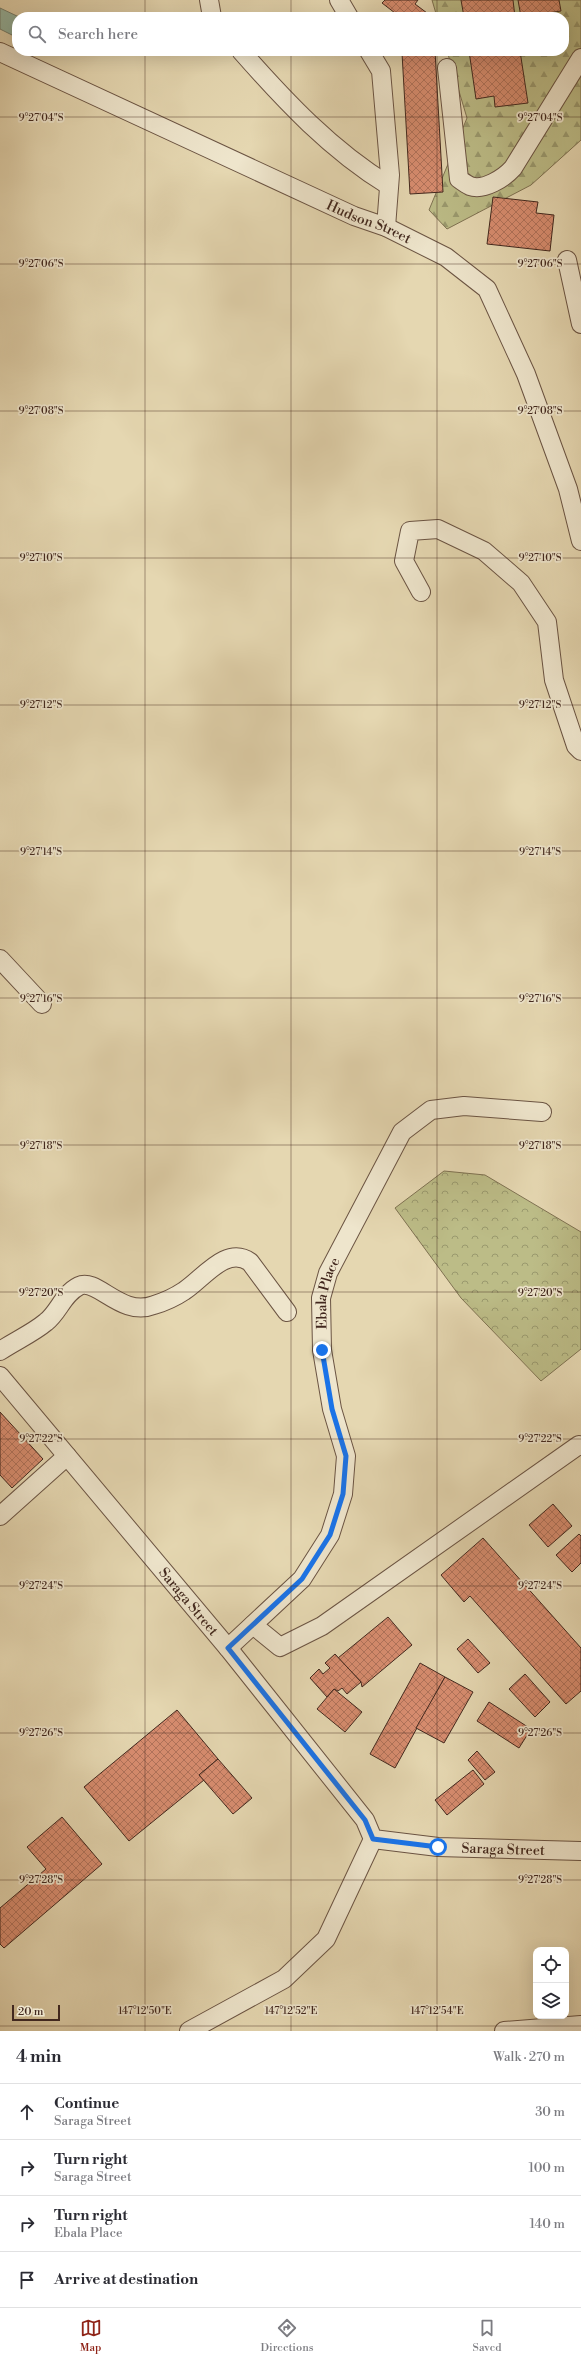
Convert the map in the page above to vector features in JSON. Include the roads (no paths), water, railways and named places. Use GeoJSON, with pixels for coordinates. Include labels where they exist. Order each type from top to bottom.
{"type":"FeatureCollection","features":[{"type":"Feature","properties":{"kind":"street"},"geometry":{"type":"LineString","coordinates":[[209,0],[211,12]]}},
{"type":"Feature","properties":{"kind":"street"},"geometry":{"type":"LineString","coordinates":[[339,0],[346,12]]}},
{"type":"Feature","properties":{"kind":"street","name":"Hudson Street"},"geometry":{"type":"LineString","coordinates":[[0,52],[354,216],[386,227],[446,257],[487,289],[528,382],[568,489],[581,541]]}},
{"type":"Feature","properties":{"kind":"street"},"geometry":{"type":"LineString","coordinates":[[246,56],[289,104],[357,165],[388,185]]}},
{"type":"Feature","properties":{"kind":"street"},"geometry":{"type":"LineString","coordinates":[[372,56],[381,71],[390,175],[388,185],[386,227]]}},
{"type":"Feature","properties":{"kind":"street"},"geometry":{"type":"LineString","coordinates":[[447,68],[459,179],[470,186],[481,187],[502,177],[513,168],[581,58]]}},
{"type":"Feature","properties":{"kind":"street"},"geometry":{"type":"LineString","coordinates":[[568,261],[581,324]]}},
{"type":"Feature","properties":{"kind":"street"},"geometry":{"type":"LineString","coordinates":[[421,592],[404,561],[410,531],[438,529],[484,551],[521,583],[547,622],[554,680],[576,746],[581,751]]}},
{"type":"Feature","properties":{"kind":"street"},"geometry":{"type":"LineString","coordinates":[[0,959],[42,1004]]}},
{"type":"Feature","properties":{"kind":"street","name":"Ebala Place"},"geometry":{"type":"LineString","coordinates":[[228,1648],[302,1579],[330,1535],[343,1494],[346,1456],[332,1409],[322,1350],[321,1298],[328,1273],[402,1132],[431,1110],[464,1106],[542,1112]]}},
{"type":"Feature","properties":{"kind":"street"},"geometry":{"type":"LineString","coordinates":[[0,1351],[47,1321],[65,1298],[79,1286],[91,1285],[127,1306],[148,1307],[184,1291],[225,1259],[237,1256],[250,1262],[287,1312]]}},
{"type":"Feature","properties":{"kind":"street","name":"Saraga Street"},"geometry":{"type":"LineString","coordinates":[[0,1376],[228,1648],[365,1820],[373,1839],[438,1847],[581,1851]]}},
{"type":"Feature","properties":{"kind":"street"},"geometry":{"type":"LineString","coordinates":[[253,1624],[280,1647],[322,1626],[579,1445],[581,1446]]}},
{"type":"Feature","properties":{"kind":"street"},"geometry":{"type":"LineString","coordinates":[[0,1516],[67,1456]]}},
{"type":"Feature","properties":{"kind":"street"},"geometry":{"type":"LineString","coordinates":[[189,2031],[284,1979],[326,1939],[373,1839]]}},
{"type":"Feature","properties":{"kind":"street"},"geometry":{"type":"LineString","coordinates":[[504,2031],[581,2025]]}}]}
